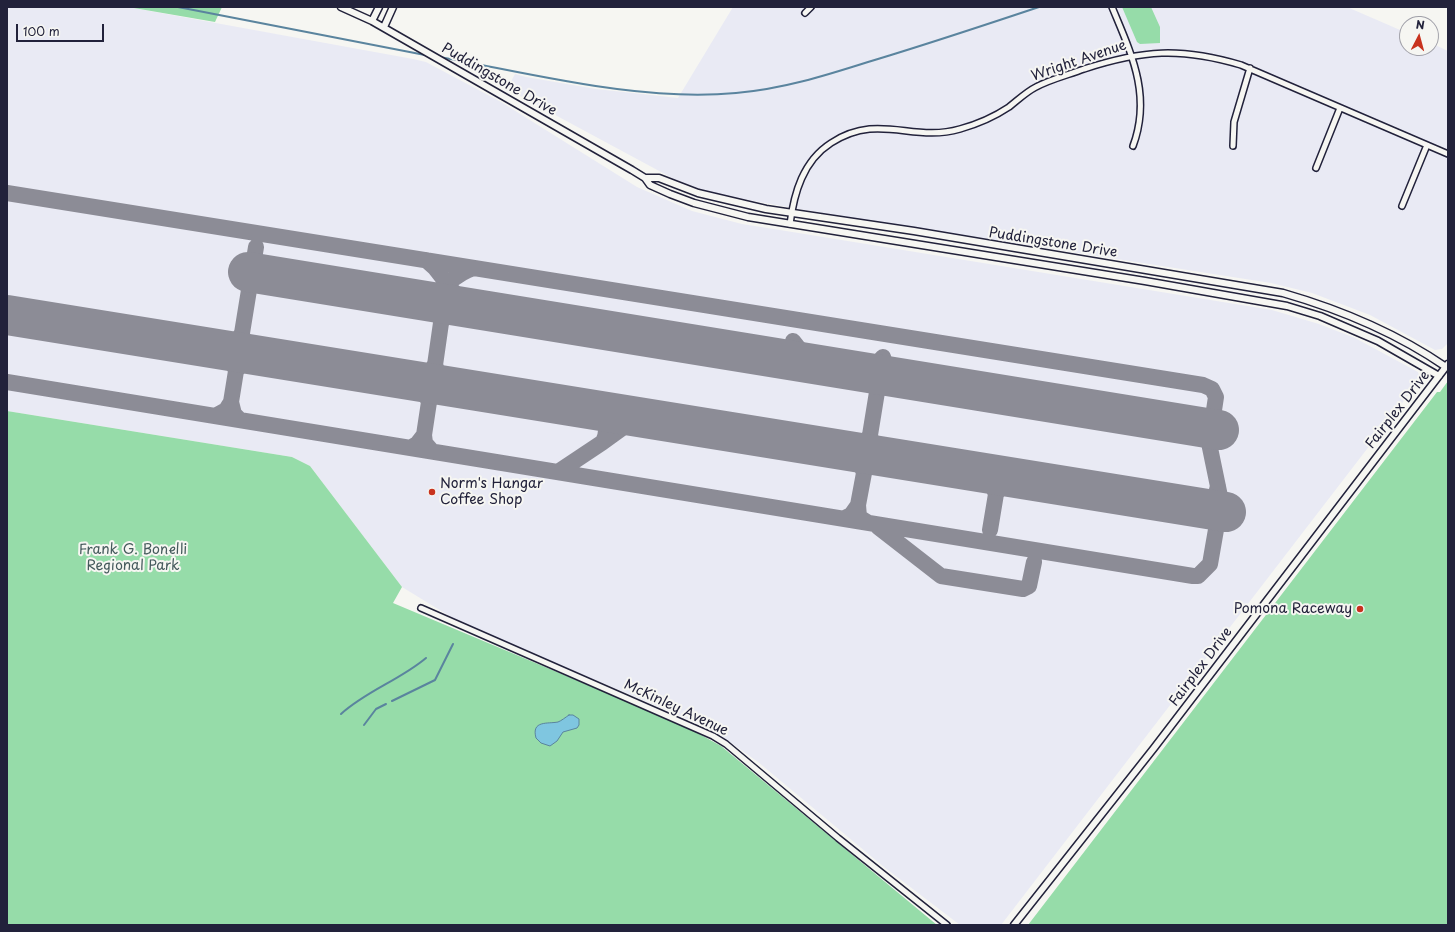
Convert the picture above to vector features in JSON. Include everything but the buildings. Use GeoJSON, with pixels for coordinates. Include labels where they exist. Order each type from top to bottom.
{"type":"FeatureCollection","features":[{"type":"Feature","properties":{"kind":"street","name":"Puddingstone Drive"},"geometry":{"type":"LineString","coordinates":[[341,7],[384,27],[644,178],[650,185],[694,204],[748,217],[1137,280],[1287,306],[1320,316],[1378,341],[1439,376]]}},
{"type":"Feature","properties":{"kind":"street"},"geometry":{"type":"LineString","coordinates":[[372,21],[379,7]]}},
{"type":"Feature","properties":{"kind":"street"},"geometry":{"type":"LineString","coordinates":[[384,27],[393,7]]}},
{"type":"Feature","properties":{"kind":"street"},"geometry":{"type":"LineString","coordinates":[[806,13],[811,7]]}},
{"type":"Feature","properties":{"kind":"street"},"geometry":{"type":"LineString","coordinates":[[1112,7],[1132,55],[1141,91],[1138,132],[1133,146]]}},
{"type":"Feature","properties":{"kind":"street","name":"Wright Avenue"},"geometry":{"type":"LineString","coordinates":[[790,224],[796,191],[812,161],[830,144],[845,136],[870,128],[887,128],[924,134],[960,129],[998,114],[1036,86],[1066,75],[1132,55],[1164,52],[1186,53],[1211,56],[1250,68],[1448,154]]}},
{"type":"Feature","properties":{"kind":"street"},"geometry":{"type":"LineString","coordinates":[[1233,146],[1234,122],[1250,68]]}},
{"type":"Feature","properties":{"kind":"street"},"geometry":{"type":"LineString","coordinates":[[1316,168],[1340,108]]}},
{"type":"Feature","properties":{"kind":"street"},"geometry":{"type":"LineString","coordinates":[[1402,206],[1427,145]]}},
{"type":"Feature","properties":{"kind":"street","name":"Puddingstone Drive"},"geometry":{"type":"LineString","coordinates":[[644,178],[659,178],[698,193],[719,199],[792,213],[914,231],[1283,293],[1326,305],[1355,316],[1388,332],[1447,365]]}},
{"type":"Feature","properties":{"kind":"street","name":"Fairplex Drive"},"geometry":{"type":"LineString","coordinates":[[1014,925],[1159,741],[1447,365]]}},
{"type":"Feature","properties":{"kind":"street","name":"McKinley Avenue"},"geometry":{"type":"LineString","coordinates":[[421,608],[713,736],[726,744],[762,773],[838,838],[947,925]]}},
{"type":"Feature","properties":{"kind":"street"},"geometry":{"type":"LineString","coordinates":[[1019,925],[1028,907]]}},
{"type":"Feature","properties":{"kind":"shaded area"},"geometry":{"type":"Polygon","coordinates":[[[7,7],[128,7],[426,62],[501,102],[637,187],[692,211],[742,224],[1272,310],[1319,324],[1355,338],[1418,372],[1420,380],[1001,925],[960,925],[884,867],[758,762],[713,730],[461,623],[402,587],[310,466],[292,457],[7,411],[7,7]]]}},
{"type":"Feature","properties":{"kind":"shaded area"},"geometry":{"type":"Polygon","coordinates":[[[733,7],[1347,7],[1399,30],[1399,56],[1439,56],[1439,47],[1448,51],[1448,343],[1442,349],[1435,350],[1370,315],[1312,293],[1271,283],[815,212],[710,193],[674,179],[507,89],[515,74],[596,89],[678,98],[733,7]]]}},
{"type":"Feature","properties":{"kind":"green space"},"geometry":{"type":"Polygon","coordinates":[[[128,7],[222,7],[215,22],[128,7]]]}},
{"type":"Feature","properties":{"kind":"green space"},"geometry":{"type":"Polygon","coordinates":[[[1122,7],[1151,7],[1160,27],[1160,43],[1140,44],[1137,42],[1122,7]]]}},
{"type":"Feature","properties":{"kind":"green space","name":"Pomona Raceway"},"geometry":{"type":"Polygon","coordinates":[[[1448,381],[1448,925],[1028,925],[1437,392],[1440,392],[1448,381]]]}},
{"type":"Feature","properties":{"kind":"green space","name":"Frank G. Bonelli Regional Park"},"geometry":{"type":"Polygon","coordinates":[[[7,411],[292,457],[310,466],[402,587],[393,603],[683,725],[721,746],[937,925],[7,925],[7,411]]]}},
{"type":"Feature","properties":{"kind":"water"},"geometry":{"type":"Polygon","coordinates":[[[569,715],[573,715],[579,719],[579,725],[577,728],[563,732],[557,741],[550,746],[541,743],[536,738],[535,732],[538,726],[545,723],[558,722],[569,715]]]}},
{"type":"Feature","properties":{"kind":"waterway"},"geometry":{"type":"LineString","coordinates":[[178,7],[425,55]]}},
{"type":"Feature","properties":{"kind":"waterway"},"geometry":{"type":"LineString","coordinates":[[440,57],[587,85],[625,90],[662,94],[700,95],[736,93],[786,85],[819,77],[1039,7]]}},
{"type":"Feature","properties":{"kind":"waterway"},"geometry":{"type":"LineString","coordinates":[[392,701],[435,680],[453,644]]}},
{"type":"Feature","properties":{"kind":"waterway"},"geometry":{"type":"LineString","coordinates":[[341,714],[361,699],[405,673],[426,658]]}},
{"type":"Feature","properties":{"kind":"waterway"},"geometry":{"type":"LineString","coordinates":[[364,725],[376,709],[386,704]]}},
{"type":"Feature","properties":{"kind":"taxiway"},"geometry":{"type":"LineString","coordinates":[[7,193],[1203,385],[1212,389],[1216,397],[1209,443],[1221,501],[1210,564],[1198,576],[1193,576],[7,382]]}},
{"type":"Feature","properties":{"kind":"taxiway"},"geometry":{"type":"LineString","coordinates":[[242,333],[256,247]]}},
{"type":"Feature","properties":{"kind":"taxiway"},"geometry":{"type":"LineString","coordinates":[[426,260],[435,268],[463,304],[469,308]]}},
{"type":"Feature","properties":{"kind":"taxiway"},"geometry":{"type":"LineString","coordinates":[[419,300],[434,294],[466,271],[474,268]]}},
{"type":"Feature","properties":{"kind":"taxiway"},"geometry":{"type":"LineString","coordinates":[[423,301],[438,312],[441,323],[447,314],[454,310],[472,309]]}},
{"type":"Feature","properties":{"kind":"taxiway"},"geometry":{"type":"LineString","coordinates":[[435,365],[441,323]]}},
{"type":"Feature","properties":{"kind":"taxiway"},"geometry":{"type":"LineString","coordinates":[[257,356],[246,346],[242,333],[235,344],[222,350],[231,358],[236,371],[244,361],[258,356]]}},
{"type":"Feature","properties":{"kind":"taxiway"},"geometry":{"type":"LineString","coordinates":[[780,358],[790,355],[794,348],[793,341],[804,355],[820,365]]}},
{"type":"Feature","properties":{"kind":"taxiway"},"geometry":{"type":"LineString","coordinates":[[861,371],[873,368],[883,357],[886,367],[898,377]]}},
{"type":"Feature","properties":{"kind":"taxiway"},"geometry":{"type":"LineString","coordinates":[[409,380],[425,376],[435,364],[439,379],[451,387]]}},
{"type":"Feature","properties":{"kind":"taxiway"},"geometry":{"type":"LineString","coordinates":[[231,402],[236,371]]}},
{"type":"Feature","properties":{"kind":"taxiway"},"geometry":{"type":"LineString","coordinates":[[861,371],[873,380],[877,392],[887,381],[898,377]]}},
{"type":"Feature","properties":{"kind":"taxiway"},"geometry":{"type":"LineString","coordinates":[[409,380],[422,387],[429,402],[436,391],[451,387]]}},
{"type":"Feature","properties":{"kind":"taxiway"},"geometry":{"type":"LineString","coordinates":[[870,435],[877,392]]}},
{"type":"Feature","properties":{"kind":"taxiway"},"geometry":{"type":"LineString","coordinates":[[215,416],[226,410],[231,402],[234,414],[240,420]]}},
{"type":"Feature","properties":{"kind":"taxiway"},"geometry":{"type":"LineString","coordinates":[[424,435],[429,402]]}},
{"type":"Feature","properties":{"kind":"taxiway"},"geometry":{"type":"LineString","coordinates":[[591,409],[600,416],[605,423],[606,431],[603,442],[632,421],[651,419]]}},
{"type":"Feature","properties":{"kind":"taxiway"},"geometry":{"type":"LineString","coordinates":[[410,448],[417,444],[424,435],[425,443],[432,451]]}},
{"type":"Feature","properties":{"kind":"taxiway"},"geometry":{"type":"LineString","coordinates":[[852,451],[865,444],[870,435],[872,445],[880,456]]}},
{"type":"Feature","properties":{"kind":"taxiway"},"geometry":{"type":"LineString","coordinates":[[558,472],[603,442]]}},
{"type":"Feature","properties":{"kind":"taxiway"},"geometry":{"type":"LineString","coordinates":[[849,451],[859,460],[864,473],[868,465],[883,456]]}},
{"type":"Feature","properties":{"kind":"taxiway"},"geometry":{"type":"LineString","coordinates":[[858,505],[864,473]]}},
{"type":"Feature","properties":{"kind":"taxiway"},"geometry":{"type":"LineString","coordinates":[[981,473],[990,480],[996,494],[1004,482],[1012,478]]}},
{"type":"Feature","properties":{"kind":"taxiway"},"geometry":{"type":"LineString","coordinates":[[1203,509],[1215,498],[1218,486]]}},
{"type":"Feature","properties":{"kind":"taxiway"},"geometry":{"type":"LineString","coordinates":[[990,530],[996,494]]}},
{"type":"Feature","properties":{"kind":"taxiway"},"geometry":{"type":"LineString","coordinates":[[843,519],[851,515],[858,505],[859,517],[867,522]]}},
{"type":"Feature","properties":{"kind":"taxiway"},"geometry":{"type":"LineString","coordinates":[[878,527],[941,576],[1023,589],[1029,586],[1034,562]]}},
{"type":"Feature","properties":{"kind":"runway"},"geometry":{"type":"LineString","coordinates":[[248,272],[1219,430]]}},
{"type":"Feature","properties":{"kind":"runway"},"geometry":{"type":"LineString","coordinates":[[7,315],[1226,512]]}},
{"type":"Feature","properties":{"kind":"place","name":"Norm's Hangar Coffee Shop"},"geometry":{"type":"Point","coordinates":[432,492]}},
{"type":"Feature","properties":{"kind":"place","name":"Pomona Raceway"},"geometry":{"type":"Point","coordinates":[1360,609]}}]}
